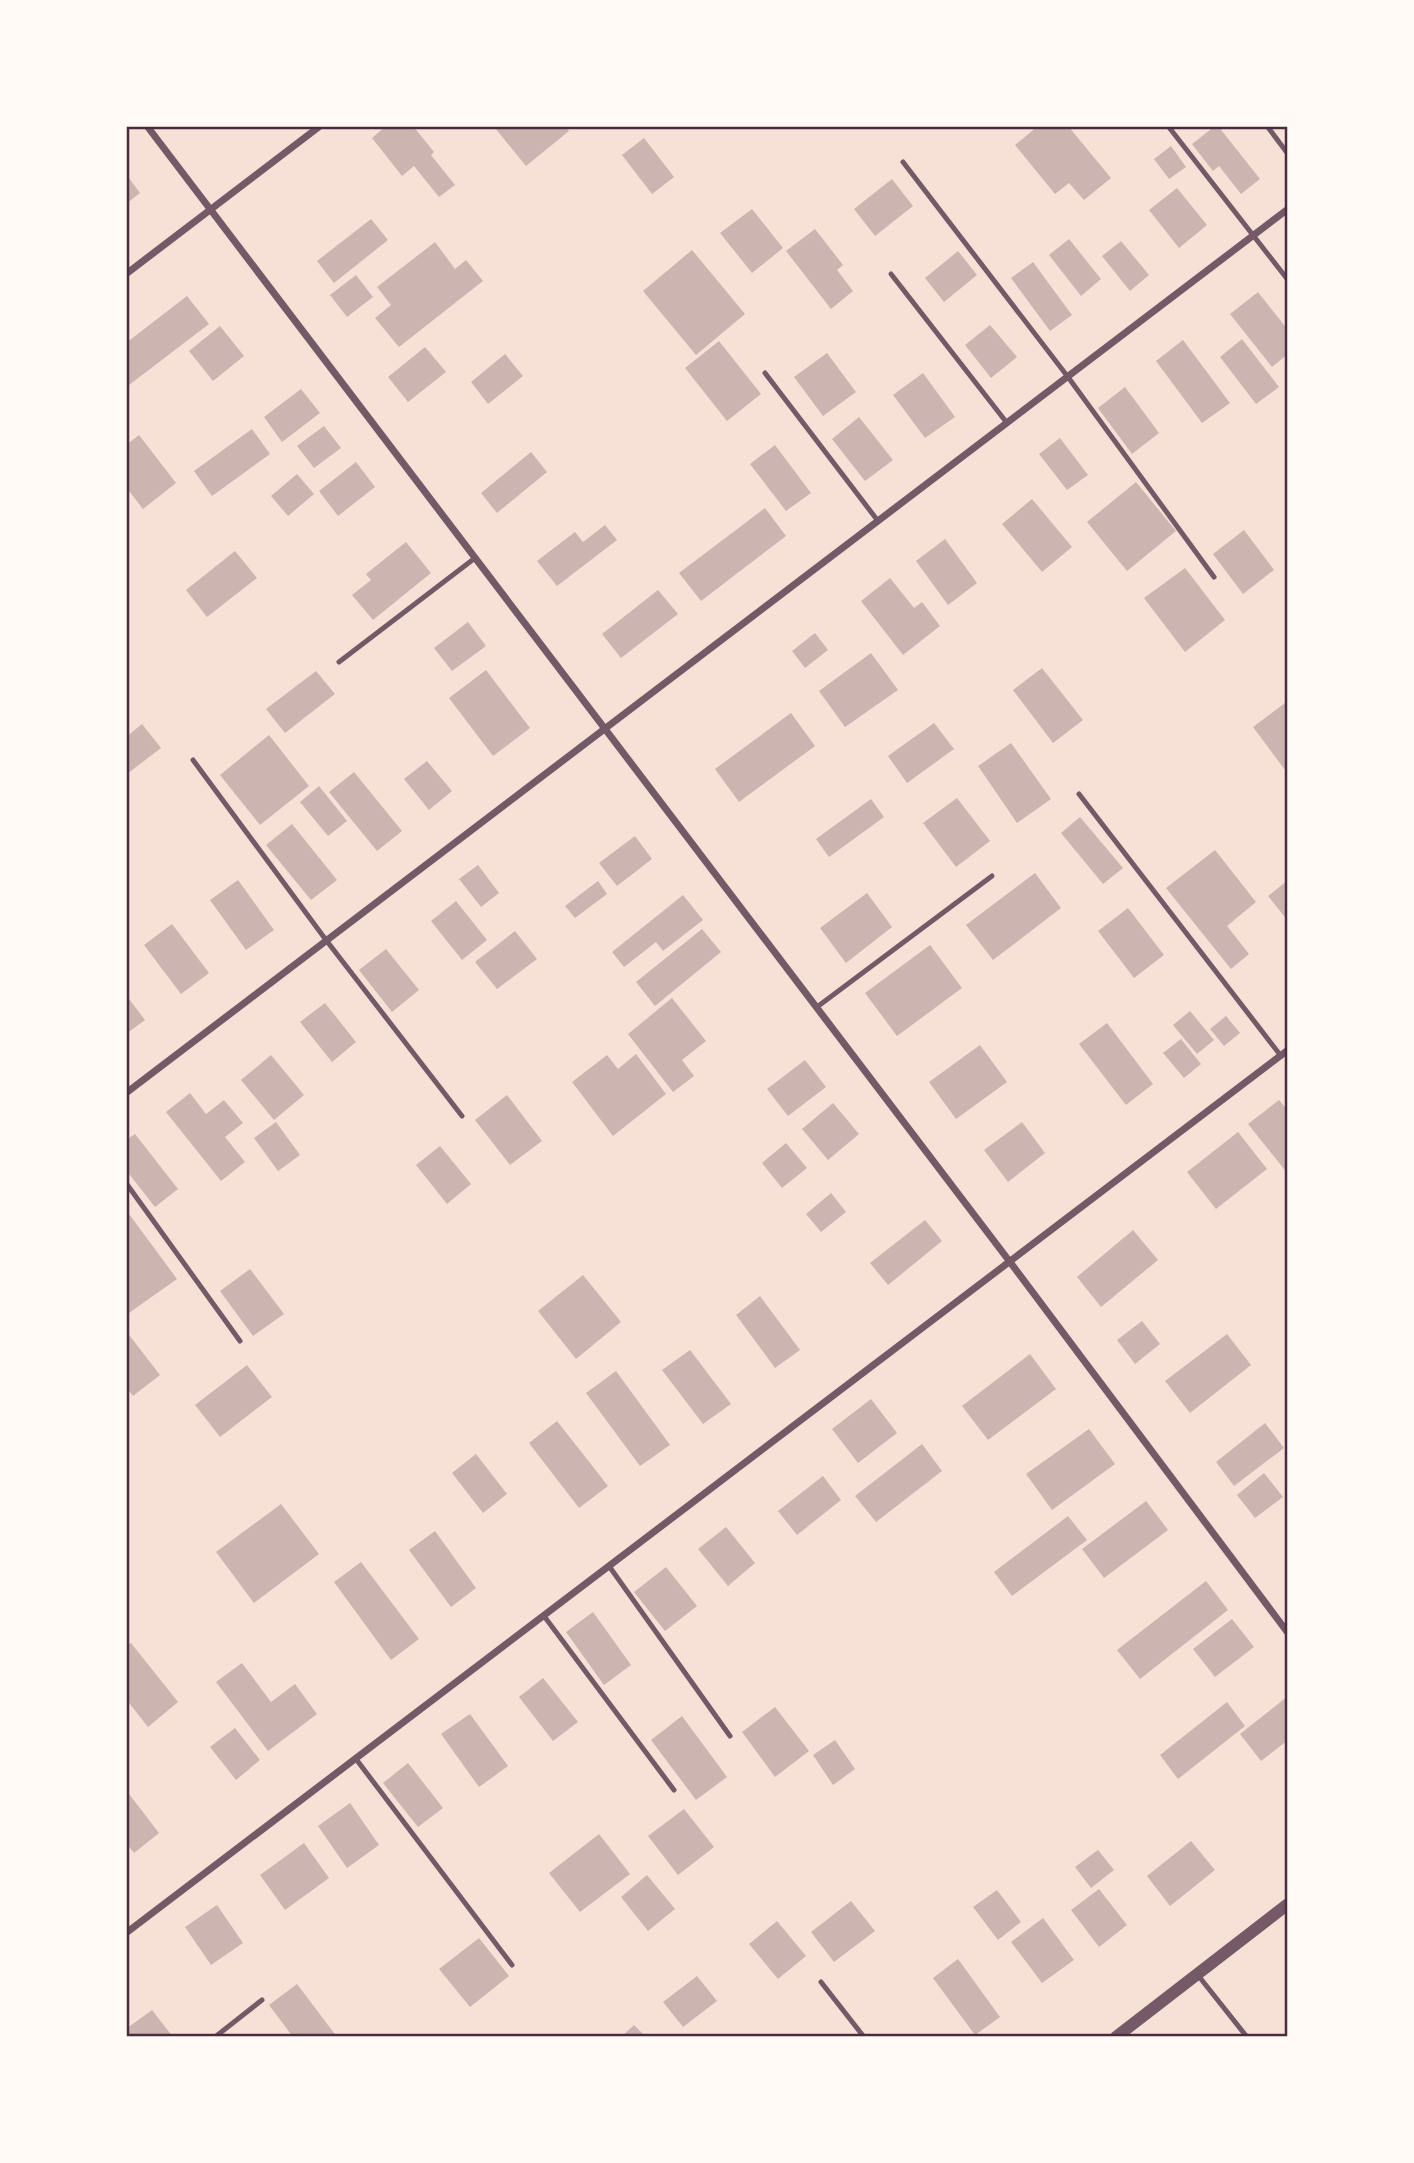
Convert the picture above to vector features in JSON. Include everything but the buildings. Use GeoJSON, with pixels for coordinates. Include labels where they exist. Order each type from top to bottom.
{"type":"FeatureCollection","features":[{"type":"Feature","properties":{"kind":"street"},"geometry":{"type":"LineString","coordinates":[[147,126],[817,1007],[1288,1633]]}},
{"type":"Feature","properties":{"kind":"street"},"geometry":{"type":"LineString","coordinates":[[126,274],[320,126]]}},
{"type":"Feature","properties":{"kind":"street"},"geometry":{"type":"LineString","coordinates":[[126,1093],[1288,209]]}},
{"type":"Feature","properties":{"kind":"street"},"geometry":{"type":"LineString","coordinates":[[126,1933],[1288,1050]]}},
{"type":"Feature","properties":{"kind":"street"},"geometry":{"type":"LineString","coordinates":[[1116,2037],[1288,1903]]}},
{"type":"Feature","properties":{"kind":"lane"},"geometry":{"type":"LineString","coordinates":[[1168,126],[1288,280]]}},
{"type":"Feature","properties":{"kind":"lane"},"geometry":{"type":"LineString","coordinates":[[1267,126],[1288,154]]}},
{"type":"Feature","properties":{"kind":"lane"},"geometry":{"type":"LineString","coordinates":[[903,162],[1068,377],[1214,577]]}},
{"type":"Feature","properties":{"kind":"lane"},"geometry":{"type":"LineString","coordinates":[[891,274],[1007,423]]}},
{"type":"Feature","properties":{"kind":"lane"},"geometry":{"type":"LineString","coordinates":[[765,373],[878,521]]}},
{"type":"Feature","properties":{"kind":"lane"},"geometry":{"type":"LineString","coordinates":[[339,662],[475,558]]}},
{"type":"Feature","properties":{"kind":"lane"},"geometry":{"type":"LineString","coordinates":[[192,760],[462,1116]]}},
{"type":"Feature","properties":{"kind":"lane"},"geometry":{"type":"LineString","coordinates":[[1079,794],[1280,1056]]}},
{"type":"Feature","properties":{"kind":"lane"},"geometry":{"type":"LineString","coordinates":[[817,1007],[992,876]]}},
{"type":"Feature","properties":{"kind":"lane"},"geometry":{"type":"LineString","coordinates":[[126,1183],[240,1341]]}},
{"type":"Feature","properties":{"kind":"lane"},"geometry":{"type":"LineString","coordinates":[[608,1566],[730,1736]]}},
{"type":"Feature","properties":{"kind":"lane"},"geometry":{"type":"LineString","coordinates":[[544,1616],[674,1790]]}},
{"type":"Feature","properties":{"kind":"lane"},"geometry":{"type":"LineString","coordinates":[[356,1759],[512,1965]]}},
{"type":"Feature","properties":{"kind":"lane"},"geometry":{"type":"LineString","coordinates":[[1197,1974],[1247,2037]]}},
{"type":"Feature","properties":{"kind":"lane"},"geometry":{"type":"LineString","coordinates":[[821,1982],[864,2037]]}},
{"type":"Feature","properties":{"kind":"lane"},"geometry":{"type":"LineString","coordinates":[[215,2037],[262,2000]]}}]}
